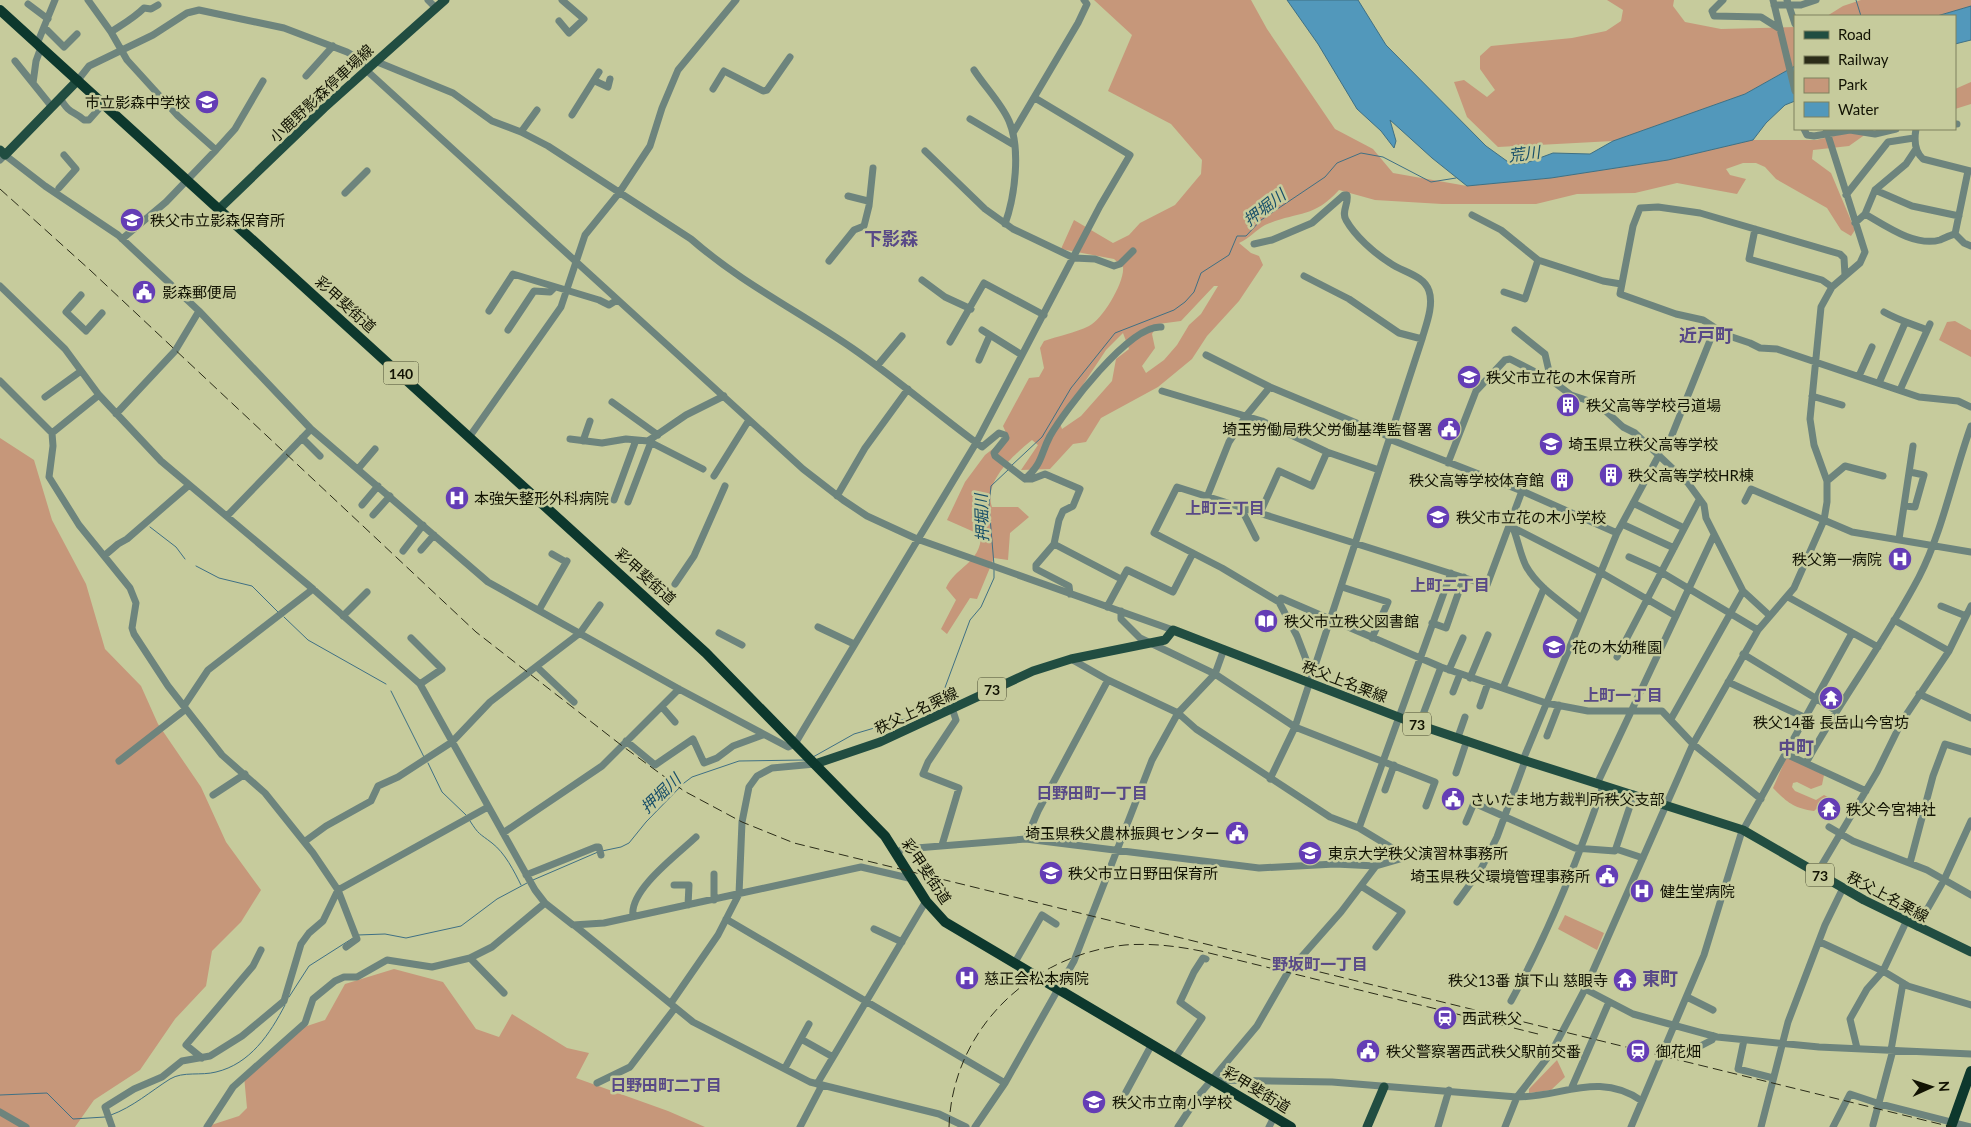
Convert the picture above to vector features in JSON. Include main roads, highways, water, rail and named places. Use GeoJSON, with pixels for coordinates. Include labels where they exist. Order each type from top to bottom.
{"type":"FeatureCollection","features":[{"type":"Feature","properties":{"kind":"highway","name":"彩甲斐街道"},"geometry":{"type":"LineString","coordinates":[[0,10],[685,632],[798,746],[897,852],[926,901],[936,913],[955,929],[1291,1127]]}},
{"type":"Feature","properties":{"kind":"highway"},"geometry":{"type":"LineString","coordinates":[[1952,1125],[1971,1072]]}},
{"type":"Feature","properties":{"kind":"main road","name":"小鹿野影森停車場線"},"geometry":{"type":"LineString","coordinates":[[220,209],[284,145],[365,70],[445,0]]}},
{"type":"Feature","properties":{"kind":"main road"},"geometry":{"type":"LineString","coordinates":[[2,155],[78,80]]}},
{"type":"Feature","properties":{"kind":"main road","name":"秩父上名栗線"},"geometry":{"type":"LineString","coordinates":[[813,762],[880,742],[1033,670],[1071,659],[1164,640],[1173,630],[1224,650],[1311,679],[1419,725],[1524,761],[1666,804],[1743,830],[1906,922],[1971,952]]}},
{"type":"Feature","properties":{"kind":"main road"},"geometry":{"type":"LineString","coordinates":[[1367,1127],[1384,1087]]}},
{"type":"Feature","properties":{"kind":"water"},"geometry":{"type":"Polygon","coordinates":[[[1287,0],[1358,0],[1386,45],[1486,146],[1511,164],[1526,163],[1553,153],[1590,154],[1613,141],[1745,94],[1794,67],[1794,101],[1785,105],[1766,123],[1753,140],[1668,160],[1551,178],[1467,186],[1432,158],[1390,120],[1396,141],[1394,148],[1381,131],[1357,109],[1318,44],[1287,0]]]}},
{"type":"Feature","properties":{"kind":"water"},"geometry":{"type":"Polygon","coordinates":[[[1971,6],[1971,40],[1956,44],[1956,15],[1940,15],[1971,6]]]}},
{"type":"Feature","properties":{"kind":"waterway"},"geometry":{"type":"LineString","coordinates":[[1856,0],[1861,15]]}},
{"type":"Feature","properties":{"kind":"waterway","name":"押堀川"},"geometry":{"type":"LineString","coordinates":[[1011,466],[1042,437],[1071,388],[1115,333],[1174,310],[1185,302],[1194,292],[1201,273],[1229,255],[1237,236],[1246,236],[1261,220],[1325,177],[1337,163],[1361,153],[1383,157],[1431,182],[1456,178]]}},
{"type":"Feature","properties":{"kind":"waterway","name":"押堀川"},"geometry":{"type":"LineString","coordinates":[[994,565],[989,505],[991,486],[1009,469]]}},
{"type":"Feature","properties":{"kind":"waterway"},"geometry":{"type":"LineString","coordinates":[[150,527],[176,547],[185,559]]}},
{"type":"Feature","properties":{"kind":"waterway"},"geometry":{"type":"LineString","coordinates":[[196,566],[219,578],[252,586],[278,612]]}},
{"type":"Feature","properties":{"kind":"waterway","name":"押堀川"},"geometry":{"type":"LineString","coordinates":[[813,757],[854,734],[925,713],[940,701],[970,620],[981,607],[994,578],[994,569]]}},
{"type":"Feature","properties":{"kind":"waterway"},"geometry":{"type":"LineString","coordinates":[[284,617],[308,640],[386,684]]}},
{"type":"Feature","properties":{"kind":"waterway"},"geometry":{"type":"LineString","coordinates":[[391,691],[424,757]]}},
{"type":"Feature","properties":{"kind":"waterway","name":"押堀川"},"geometry":{"type":"LineString","coordinates":[[602,851],[621,847],[629,843],[646,822],[692,777],[739,761],[805,760]]}},
{"type":"Feature","properties":{"kind":"waterway"},"geometry":{"type":"LineString","coordinates":[[428,763],[442,792],[466,815]]}},
{"type":"Feature","properties":{"kind":"waterway"},"geometry":{"type":"LineString","coordinates":[[470,821],[479,834],[492,843],[509,862],[521,885]]}},
{"type":"Feature","properties":{"kind":"waterway","name":"押堀川"},"geometry":{"type":"LineString","coordinates":[[533,880],[598,852]]}},
{"type":"Feature","properties":{"kind":"waterway"},"geometry":{"type":"LineString","coordinates":[[358,935],[385,934],[406,938],[461,926],[497,899],[527,883]]}},
{"type":"Feature","properties":{"kind":"waterway"},"geometry":{"type":"LineString","coordinates":[[289,997],[309,966],[353,938]]}},
{"type":"Feature","properties":{"kind":"waterway"},"geometry":{"type":"LineString","coordinates":[[111,1115],[134,1103],[170,1079],[186,1074],[216,1072],[239,1062],[249,1055],[266,1037],[285,1005]]}},
{"type":"Feature","properties":{"kind":"waterway"},"geometry":{"type":"LineString","coordinates":[[0,1095],[47,1093],[73,1119],[105,1117]]}},
{"type":"Feature","properties":{"kind":"railway"},"geometry":{"type":"LineString","coordinates":[[0,189],[90,270],[476,632],[621,745],[684,791],[742,822],[794,843],[1952,1127]]}},
{"type":"Feature","properties":{"kind":"railway"},"geometry":{"type":"LineString","coordinates":[[949,1127],[954,1091],[965,1059],[981,1029],[1003,1003],[1029,981],[1058,964],[1091,952],[1125,945],[1163,945],[1201,951],[1538,1034]]}},
{"type":"Feature","properties":{"kind":"place","name":"市立影森中学校"},"geometry":{"type":"Point","coordinates":[207,102]}},
{"type":"Feature","properties":{"kind":"place","name":"秩父市立影森保育所"},"geometry":{"type":"Point","coordinates":[132,220]}},
{"type":"Feature","properties":{"kind":"place","name":"影森郵便局"},"geometry":{"type":"Point","coordinates":[144,292]}},
{"type":"Feature","properties":{"kind":"place","name":"秩父市立花の木保育所"},"geometry":{"type":"Point","coordinates":[1469,377]}},
{"type":"Feature","properties":{"kind":"place","name":"秩父高等学校弓道場"},"geometry":{"type":"Point","coordinates":[1568,405]}},
{"type":"Feature","properties":{"kind":"place","name":"埼玉労働局秩父労働基準監督署"},"geometry":{"type":"Point","coordinates":[1449,429]}},
{"type":"Feature","properties":{"kind":"place","name":"埼玉県立秩父高等学校"},"geometry":{"type":"Point","coordinates":[1551,444]}},
{"type":"Feature","properties":{"kind":"place","name":"秩父高等学校HR棟"},"geometry":{"type":"Point","coordinates":[1611,475]}},
{"type":"Feature","properties":{"kind":"place","name":"秩父高等学校体育館"},"geometry":{"type":"Point","coordinates":[1562,480]}},
{"type":"Feature","properties":{"kind":"place","name":"本強矢整形外科病院"},"geometry":{"type":"Point","coordinates":[457,498]}},
{"type":"Feature","properties":{"kind":"place","name":"秩父市立花の木小学校"},"geometry":{"type":"Point","coordinates":[1438,517]}},
{"type":"Feature","properties":{"kind":"place","name":"秩父第一病院"},"geometry":{"type":"Point","coordinates":[1900,559]}},
{"type":"Feature","properties":{"kind":"place","name":"秩父市立秩父図書館"},"geometry":{"type":"Point","coordinates":[1266,621]}},
{"type":"Feature","properties":{"kind":"place","name":"花の木幼稚園"},"geometry":{"type":"Point","coordinates":[1554,647]}},
{"type":"Feature","properties":{"kind":"place","name":"秩父14番 長岳山今宮坊"},"geometry":{"type":"Point","coordinates":[1831,698]}},
{"type":"Feature","properties":{"kind":"place","name":"さいたま地方裁判所秩父支部"},"geometry":{"type":"Point","coordinates":[1453,799]}},
{"type":"Feature","properties":{"kind":"place","name":"秩父今宮神社"},"geometry":{"type":"Point","coordinates":[1829,809]}},
{"type":"Feature","properties":{"kind":"place","name":"埼玉県秩父農林振興センター"},"geometry":{"type":"Point","coordinates":[1237,833]}},
{"type":"Feature","properties":{"kind":"place","name":"東京大学秩父演習林事務所"},"geometry":{"type":"Point","coordinates":[1310,853]}},
{"type":"Feature","properties":{"kind":"place","name":"秩父市立日野田保育所"},"geometry":{"type":"Point","coordinates":[1051,873]}},
{"type":"Feature","properties":{"kind":"place","name":"埼玉県秩父環境管理事務所"},"geometry":{"type":"Point","coordinates":[1607,876]}},
{"type":"Feature","properties":{"kind":"place","name":"健生堂病院"},"geometry":{"type":"Point","coordinates":[1642,891]}},
{"type":"Feature","properties":{"kind":"place","name":"慈正会松本病院"},"geometry":{"type":"Point","coordinates":[967,978]}},
{"type":"Feature","properties":{"kind":"place","name":"秩父13番 旗下山 慈眼寺"},"geometry":{"type":"Point","coordinates":[1625,980]}},
{"type":"Feature","properties":{"kind":"place","name":"西武秩父"},"geometry":{"type":"Point","coordinates":[1445,1018]}},
{"type":"Feature","properties":{"kind":"place","name":"秩父警察署西武秩父駅前交番"},"geometry":{"type":"Point","coordinates":[1368,1051]}},
{"type":"Feature","properties":{"kind":"place","name":"御花畑"},"geometry":{"type":"Point","coordinates":[1638,1051]}},
{"type":"Feature","properties":{"kind":"place","name":"秩父市立南小学校"},"geometry":{"type":"Point","coordinates":[1094,1102]}},
{"type":"Feature","properties":{"kind":"district","name":"下影森"},"geometry":{"type":"Point","coordinates":[891,238]}},
{"type":"Feature","properties":{"kind":"district","name":"近戸町"},"geometry":{"type":"Point","coordinates":[1706,335]}},
{"type":"Feature","properties":{"kind":"district","name":"上町三丁目"},"geometry":{"type":"Point","coordinates":[1225,507]}},
{"type":"Feature","properties":{"kind":"district","name":"上町二丁目"},"geometry":{"type":"Point","coordinates":[1450,584]}},
{"type":"Feature","properties":{"kind":"district","name":"上町一丁目"},"geometry":{"type":"Point","coordinates":[1623,694]}},
{"type":"Feature","properties":{"kind":"district","name":"中町"},"geometry":{"type":"Point","coordinates":[1796,747]}},
{"type":"Feature","properties":{"kind":"district","name":"日野田町一丁目"},"geometry":{"type":"Point","coordinates":[1092,792]}},
{"type":"Feature","properties":{"kind":"district","name":"野坂町一丁目"},"geometry":{"type":"Point","coordinates":[1320,963]}},
{"type":"Feature","properties":{"kind":"district","name":"東町"},"geometry":{"type":"Point","coordinates":[1660,978]}},
{"type":"Feature","properties":{"kind":"district","name":"日野田町二丁目"},"geometry":{"type":"Point","coordinates":[666,1084]}},
{"type":"Feature","properties":{"kind":"water label","name":"荒川"},"geometry":{"type":"Point","coordinates":[1524,153]}}]}
